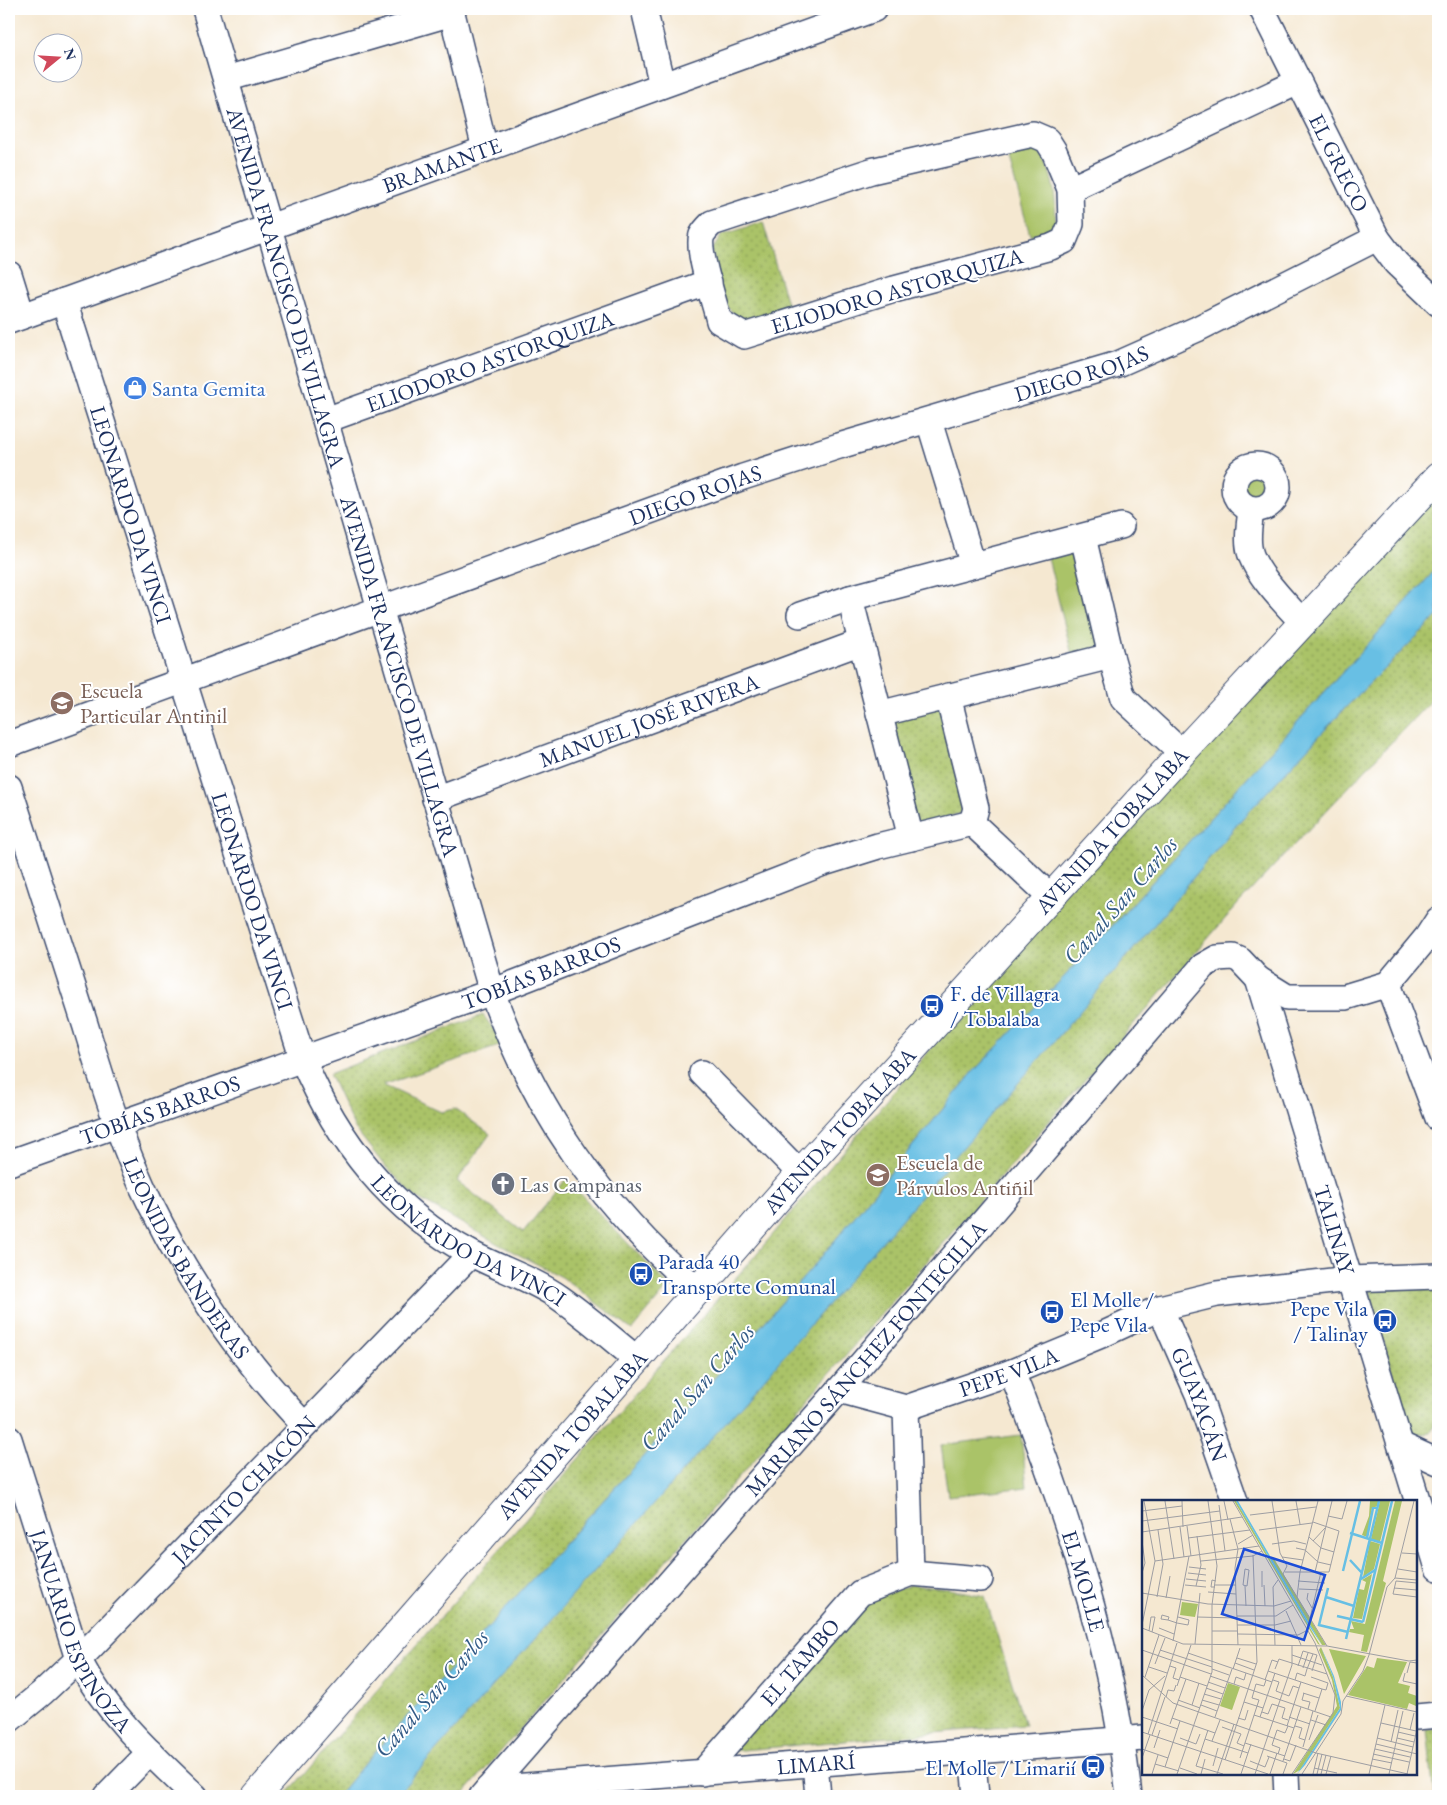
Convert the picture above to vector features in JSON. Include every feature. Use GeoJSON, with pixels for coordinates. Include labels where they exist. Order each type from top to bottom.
{"type":"FeatureCollection","features":[{"type":"Feature","properties":{"kind":"main road","name":"AVENIDA TOBALABA"},"geometry":{"type":"LineString","coordinates":[[256,1796],[800,1173],[1182,753],[1438,477]]}},
{"type":"Feature","properties":{"kind":"street","name":"AVENIDA FRANCISCO DE VILLAGRA"},"geometry":{"type":"LineString","coordinates":[[205,9],[435,799],[492,992],[504,1026],[531,1085],[577,1158],[632,1228],[698,1290]]}},
{"type":"Feature","properties":{"kind":"street"},"geometry":{"type":"LineString","coordinates":[[644,9],[662,85]]}},
{"type":"Feature","properties":{"kind":"street","name":"EL GRECO"},"geometry":{"type":"LineString","coordinates":[[1262,9],[1377,238],[1396,263],[1438,303]]}},
{"type":"Feature","properties":{"kind":"street"},"geometry":{"type":"LineString","coordinates":[[226,80],[452,11],[485,149]]}},
{"type":"Feature","properties":{"kind":"street","name":"BRAMANTE"},"geometry":{"type":"LineString","coordinates":[[15,318],[862,11]]}},
{"type":"Feature","properties":{"kind":"street"},"geometry":{"type":"LineString","coordinates":[[1070,189],[1298,82]]}},
{"type":"Feature","properties":{"kind":"street","name":"ELIODORO ASTORQUIZA"},"geometry":{"type":"LineString","coordinates":[[1033,134],[1047,140],[1054,150],[1070,189],[1071,224],[1064,241],[1051,247],[894,289],[744,336],[719,321],[709,282],[700,257],[702,236],[712,222],[871,171],[1033,134]]}},
{"type":"Feature","properties":{"kind":"street","name":"DIEGO ROJAS"},"geometry":{"type":"LineString","coordinates":[[9,744],[743,477],[839,446],[1093,372],[1143,354],[1377,238]]}},
{"type":"Feature","properties":{"kind":"street"},"geometry":{"type":"LineString","coordinates":[[9,274],[15,318]]}},
{"type":"Feature","properties":{"kind":"street","name":"ELIODORO ASTORQUIZA"},"geometry":{"type":"LineString","coordinates":[[326,420],[709,282]]}},
{"type":"Feature","properties":{"kind":"street","name":"LEONARDO DA VINCI"},"geometry":{"type":"LineString","coordinates":[[64,301],[303,1060],[317,1094],[334,1124],[372,1175],[412,1215],[471,1254],[560,1298],[638,1360]]}},
{"type":"Feature","properties":{"kind":"street"},"geometry":{"type":"LineString","coordinates":[[929,421],[973,565]]}},
{"type":"Feature","properties":{"kind":"street"},"geometry":{"type":"LineString","coordinates":[[1251,509],[1248,548],[1253,561],[1276,592],[1303,623]]}},
{"type":"Feature","properties":{"kind":"street"},"geometry":{"type":"LineString","coordinates":[[800,615],[850,598],[1120,526]]}},
{"type":"Feature","properties":{"kind":"street"},"geometry":{"type":"LineString","coordinates":[[1083,537],[1111,656],[1123,698],[1182,753]]}},
{"type":"Feature","properties":{"kind":"street"},"geometry":{"type":"LineString","coordinates":[[850,598],[911,838]]}},
{"type":"Feature","properties":{"kind":"street","name":"MANUEL JOSÉ RIVERA"},"geometry":{"type":"LineString","coordinates":[[435,799],[861,642]]}},
{"type":"Feature","properties":{"kind":"street"},"geometry":{"type":"LineString","coordinates":[[879,714],[1111,656]]}},
{"type":"Feature","properties":{"kind":"street"},"geometry":{"type":"LineString","coordinates":[[948,696],[976,808],[972,823],[1051,897]]}},
{"type":"Feature","properties":{"kind":"street","name":"LEONIDAS BANDERAS"},"geometry":{"type":"LineString","coordinates":[[9,787],[117,1125],[150,1204],[191,1278],[243,1355],[304,1425]]}},
{"type":"Feature","properties":{"kind":"street","name":"TOBÍAS BARROS"},"geometry":{"type":"LineString","coordinates":[[9,1163],[492,992],[823,863],[972,823]]}},
{"type":"Feature","properties":{"kind":"street"},"geometry":{"type":"LineString","coordinates":[[1258,979],[1287,997],[1345,997],[1388,984],[1427,937],[1438,920]]}},
{"type":"Feature","properties":{"kind":"street","name":"MARIANO SÁNCHEZ FONTECILLA"},"geometry":{"type":"LineString","coordinates":[[493,1793],[1203,966],[1217,958],[1233,958],[1240,960],[1258,979]]}},
{"type":"Feature","properties":{"kind":"street","name":"TALINAY"},"geometry":{"type":"LineString","coordinates":[[1258,979],[1438,1568]]}},
{"type":"Feature","properties":{"kind":"street"},"geometry":{"type":"LineString","coordinates":[[1388,984],[1438,1118]]}},
{"type":"Feature","properties":{"kind":"street"},"geometry":{"type":"LineString","coordinates":[[702,1073],[800,1173]]}},
{"type":"Feature","properties":{"kind":"street","name":"JACINTO CHACÓN"},"geometry":{"type":"LineString","coordinates":[[9,1720],[78,1660],[471,1254]]}},
{"type":"Feature","properties":{"kind":"street","name":"PEPE VILA"},"geometry":{"type":"LineString","coordinates":[[906,1408],[1012,1372],[1106,1334],[1160,1308],[1217,1294],[1350,1279],[1438,1276]]}},
{"type":"Feature","properties":{"kind":"street","name":"GUAYACÁN"},"geometry":{"type":"LineString","coordinates":[[1160,1308],[1198,1394],[1235,1500]]}},
{"type":"Feature","properties":{"kind":"street","name":"EL MOLLE"},"geometry":{"type":"LineString","coordinates":[[1012,1372],[1043,1453],[1067,1525],[1133,1739],[1129,1796]]}},
{"type":"Feature","properties":{"kind":"street"},"geometry":{"type":"LineString","coordinates":[[839,1390],[906,1408],[910,1573]]}},
{"type":"Feature","properties":{"kind":"street","name":"JANUARIO ESPINOZA"},"geometry":{"type":"LineString","coordinates":[[9,1439],[78,1660],[96,1691],[150,1752],[195,1796]]}},
{"type":"Feature","properties":{"kind":"street"},"geometry":{"type":"LineString","coordinates":[[1401,1445],[1438,1462]]}},
{"type":"Feature","properties":{"kind":"street","name":"EL TAMBO"},"geometry":{"type":"LineString","coordinates":[[702,1773],[860,1593],[910,1573],[980,1578]]}},
{"type":"Feature","properties":{"kind":"street"},"geometry":{"type":"LineString","coordinates":[[1417,1717],[1438,1715]]}},
{"type":"Feature","properties":{"kind":"street","name":"LIMARÍ"},"geometry":{"type":"LineString","coordinates":[[493,1793],[658,1786],[702,1773],[1133,1739]]}},
{"type":"Feature","properties":{"kind":"street"},"geometry":{"type":"LineString","coordinates":[[972,1751],[976,1796]]}},
{"type":"Feature","properties":{"kind":"street"},"geometry":{"type":"LineString","coordinates":[[108,1796],[150,1752]]}},
{"type":"Feature","properties":{"kind":"street"},"geometry":{"type":"LineString","coordinates":[[815,1764],[818,1796]]}},
{"type":"Feature","properties":{"kind":"street"},"geometry":{"type":"LineString","coordinates":[[1286,1775],[1288,1796]]}},
{"type":"Feature","properties":{"kind":"green space"},"geometry":{"type":"Polygon","coordinates":[[[1037,148],[1051,176],[1055,197],[1055,228],[1030,235],[1008,157],[1037,148]]]}},
{"type":"Feature","properties":{"kind":"green space"},"geometry":{"type":"Polygon","coordinates":[[[763,222],[789,310],[742,324],[722,300],[712,250],[722,235],[763,222]]]}},
{"type":"Feature","properties":{"kind":"green space"},"geometry":{"type":"Polygon","coordinates":[[[1256,473],[1268,477],[1272,489],[1268,501],[1256,505],[1244,501],[1240,489],[1244,477],[1256,473]]]}},
{"type":"Feature","properties":{"kind":"green space"},"geometry":{"type":"Polygon","coordinates":[[[1438,494],[1438,567],[1107,932],[975,1070],[813,1267],[749,1340],[365,1763],[338,1796],[285,1796],[746,1266],[1053,905],[1438,494]]]}},
{"type":"Feature","properties":{"kind":"green space"},"geometry":{"type":"Polygon","coordinates":[[[1066,553],[1083,561],[1102,646],[1072,655],[1048,558],[1066,553]]]}},
{"type":"Feature","properties":{"kind":"green space"},"geometry":{"type":"Polygon","coordinates":[[[1438,615],[1438,693],[1238,904],[462,1796],[396,1796],[1155,924],[1239,822],[1347,706],[1438,615]]]}},
{"type":"Feature","properties":{"kind":"green space"},"geometry":{"type":"Polygon","coordinates":[[[940,703],[964,778],[962,813],[912,826],[888,718],[940,703]]]}},
{"type":"Feature","properties":{"kind":"green space"},"geometry":{"type":"Polygon","coordinates":[[[483,1015],[505,1044],[383,1085],[441,1112],[455,1109],[490,1134],[457,1181],[523,1232],[566,1179],[669,1286],[632,1330],[562,1277],[498,1244],[414,1196],[383,1164],[354,1127],[329,1074],[483,1015]]]}},
{"type":"Feature","properties":{"kind":"green space"},"geometry":{"type":"Polygon","coordinates":[[[1438,1287],[1438,1417],[1431,1433],[1410,1435],[1369,1289],[1438,1287]]]}},
{"type":"Feature","properties":{"kind":"green space"},"geometry":{"type":"Polygon","coordinates":[[[1021,1435],[1027,1487],[948,1496],[941,1445],[1021,1435]]]}},
{"type":"Feature","properties":{"kind":"green space"},"geometry":{"type":"Polygon","coordinates":[[[910,1585],[950,1589],[985,1596],[1025,1725],[731,1751],[865,1602],[910,1585]]]}},
{"type":"Feature","properties":{"kind":"green space"},"geometry":{"type":"Polygon","coordinates":[[[1438,1729],[1438,1796],[1434,1796],[1427,1730],[1438,1729]]]}},
{"type":"Feature","properties":{"kind":"water","name":"Canal San Carlos"},"geometry":{"type":"Polygon","coordinates":[[[1438,567],[1438,615],[1347,706],[1239,822],[1155,924],[770,1372],[396,1796],[338,1796],[365,1763],[749,1340],[813,1267],[975,1070],[1107,932],[1438,567]]]}},
{"type":"Feature","properties":{"kind":"place","name":"Santa Gemita"},"geometry":{"type":"Point","coordinates":[135,388]}},
{"type":"Feature","properties":{"kind":"place","name":"Escuela Particular Antinil"},"geometry":{"type":"Point","coordinates":[62,703]}},
{"type":"Feature","properties":{"kind":"place","name":"F. de Villagra / Tobalaba"},"geometry":{"type":"Point","coordinates":[932,1006]}},
{"type":"Feature","properties":{"kind":"place","name":"Escuela de Párvulos Antiñil"},"geometry":{"type":"Point","coordinates":[878,1175]}},
{"type":"Feature","properties":{"kind":"place","name":"Las Campanas"},"geometry":{"type":"Point","coordinates":[503,1184]}},
{"type":"Feature","properties":{"kind":"place","name":"Parada 40 Transporte Comunal"},"geometry":{"type":"Point","coordinates":[641,1274]}},
{"type":"Feature","properties":{"kind":"place","name":"El Molle / Pepe Vila"},"geometry":{"type":"Point","coordinates":[1052,1312]}},
{"type":"Feature","properties":{"kind":"place","name":"Pepe Vila / Talinay"},"geometry":{"type":"Point","coordinates":[1385,1321]}},
{"type":"Feature","properties":{"kind":"place","name":"El Molle / Limarií"},"geometry":{"type":"Point","coordinates":[1093,1767]}}]}
